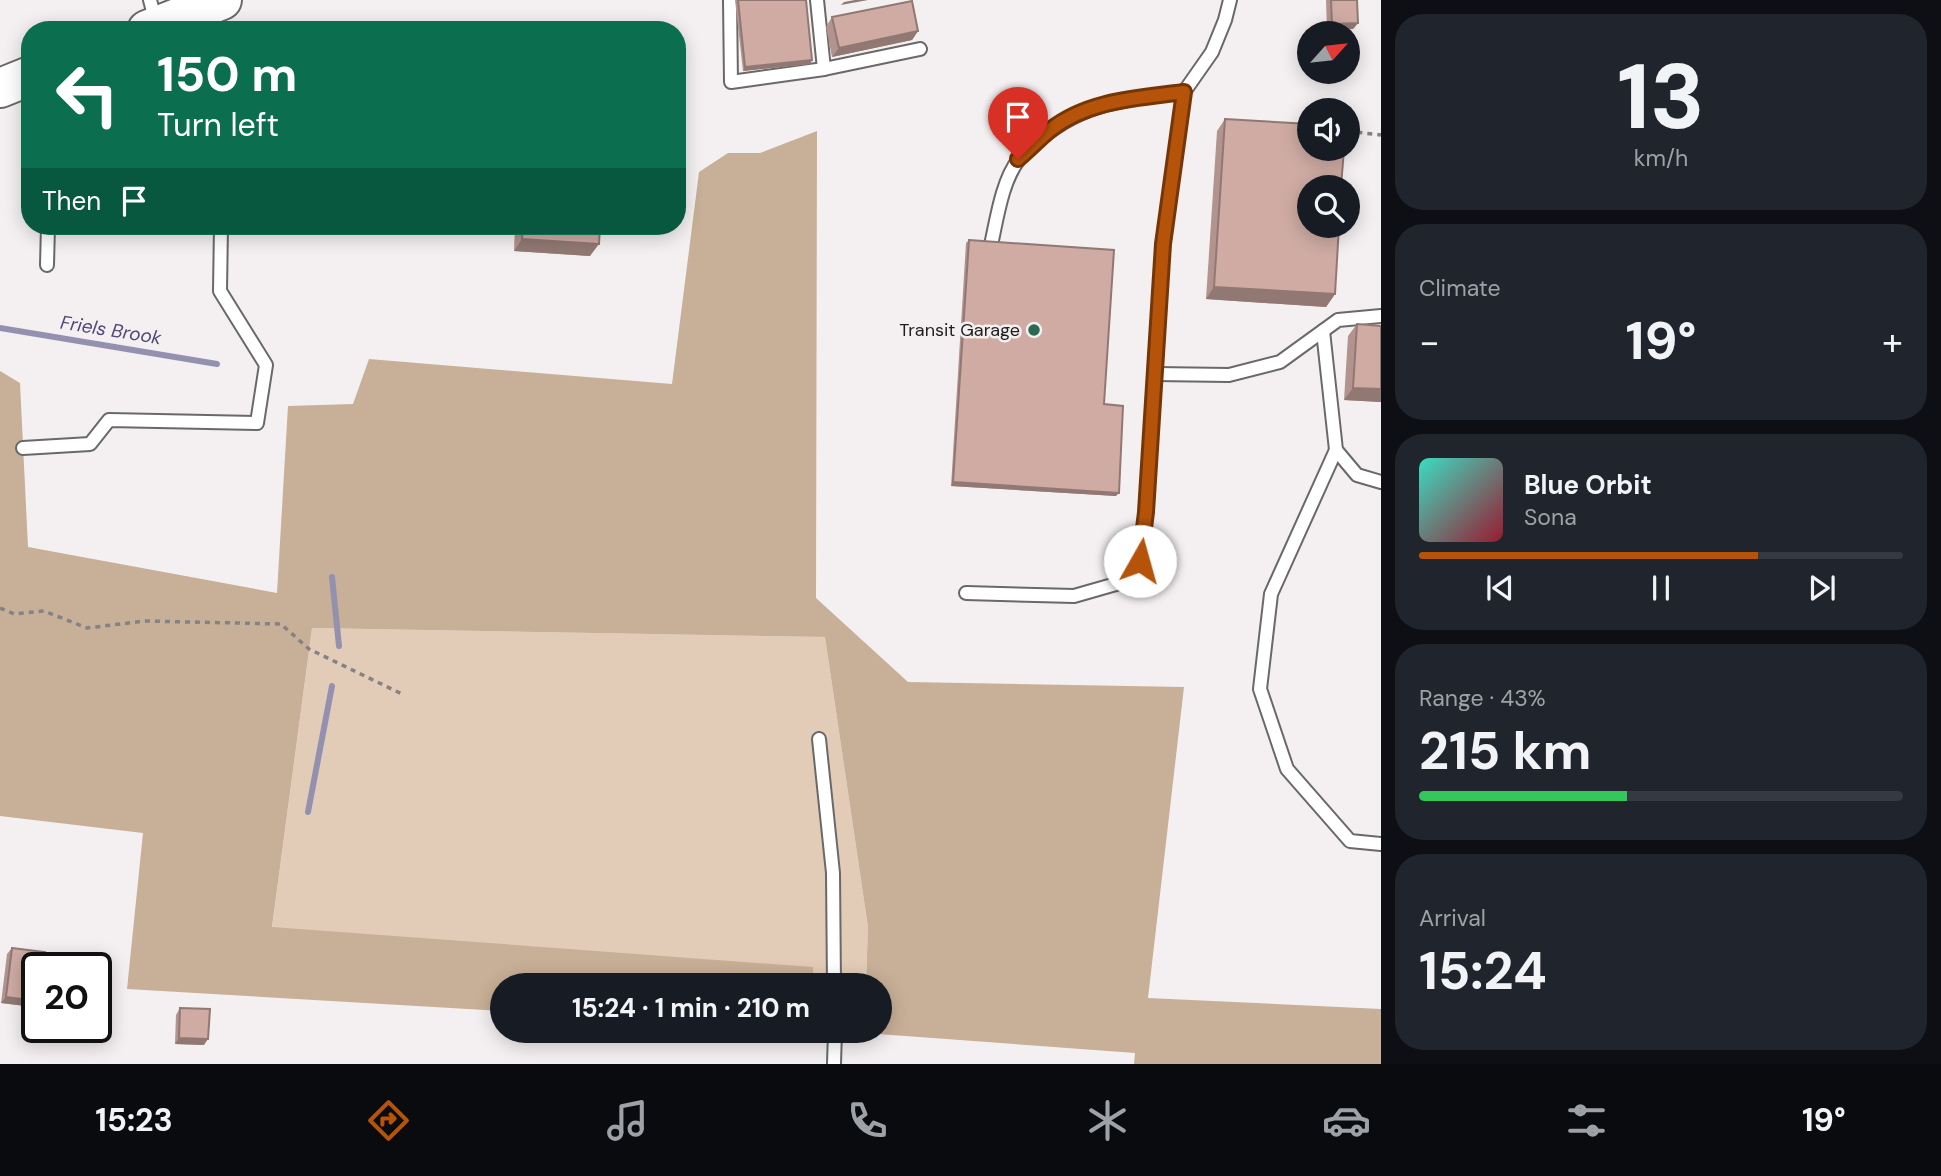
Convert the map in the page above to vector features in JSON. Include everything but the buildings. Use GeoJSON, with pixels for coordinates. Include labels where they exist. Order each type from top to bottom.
{"type":"FeatureCollection","features":[{"type":"Feature","properties":{"kind":"main road"},"geometry":{"type":"LineString","coordinates":[[151,19],[222,0]]}},
{"type":"Feature","properties":{"kind":"main road"},"geometry":{"type":"LineString","coordinates":[[0,88],[21,80]]}},
{"type":"Feature","properties":{"kind":"lane"},"geometry":{"type":"LineString","coordinates":[[730,0],[732,82],[824,69],[920,49]]}},
{"type":"Feature","properties":{"kind":"lane"},"geometry":{"type":"LineString","coordinates":[[817,0],[824,69]]}},
{"type":"Feature","properties":{"kind":"lane"},"geometry":{"type":"LineString","coordinates":[[966,593],[1074,596],[1123,582],[1140,561],[1146,512],[1163,244],[1184,92],[1212,52],[1230,0]]}},
{"type":"Feature","properties":{"kind":"lane"},"geometry":{"type":"LineString","coordinates":[[991,245],[1001,198],[1018,159],[1051,129],[1079,112],[1110,102],[1184,92]]}},
{"type":"Feature","properties":{"kind":"lane"},"geometry":{"type":"LineString","coordinates":[[47,265],[48,235]]}},
{"type":"Feature","properties":{"kind":"lane"},"geometry":{"type":"LineString","coordinates":[[23,447],[90,444],[109,420],[257,423],[265,365],[220,291],[221,235]]}},
{"type":"Feature","properties":{"kind":"lane"},"geometry":{"type":"LineString","coordinates":[[1155,374],[1229,375],[1280,362],[1338,320],[1381,316]]}},
{"type":"Feature","properties":{"kind":"lane"},"geometry":{"type":"LineString","coordinates":[[1323,331],[1336,450],[1271,594],[1260,689],[1287,769],[1350,842],[1381,844]]}},
{"type":"Feature","properties":{"kind":"lane"},"geometry":{"type":"LineString","coordinates":[[1336,450],[1357,475],[1381,482]]}},
{"type":"Feature","properties":{"kind":"lane"},"geometry":{"type":"LineString","coordinates":[[819,739],[833,873],[834,973]]}},
{"type":"Feature","properties":{"kind":"lane"},"geometry":{"type":"LineString","coordinates":[[834,1064],[835,1043]]}},
{"type":"Feature","properties":{"kind":"path"},"geometry":{"type":"LineString","coordinates":[[1360,133],[1381,135]]}},
{"type":"Feature","properties":{"kind":"path"},"geometry":{"type":"LineString","coordinates":[[0,608],[14,614],[44,611],[87,628],[145,621],[281,624],[309,649],[401,694]]}},
{"type":"Feature","properties":{"kind":"shaded area"},"geometry":{"type":"Polygon","coordinates":[[[817,131],[816,598],[908,682],[1184,687],[1148,998],[1381,1009],[1381,1064],[1134,1064],[1135,1053],[892,1035],[892,973],[866,973],[868,927],[825,637],[312,628],[272,927],[813,967],[813,973],[490,973],[490,1010],[127,989],[143,833],[0,816],[0,371],[20,383],[28,547],[277,593],[288,406],[353,404],[369,359],[672,384],[699,172],[728,153],[760,153],[817,131]]]}},
{"type":"Feature","properties":{"kind":"shaded area"},"geometry":{"type":"Polygon","coordinates":[[[312,628],[825,637],[868,927],[866,973],[813,973],[813,968],[272,928],[312,628]]]}},
{"type":"Feature","properties":{"kind":"waterway","name":"Friels Brook"},"geometry":{"type":"LineString","coordinates":[[0,328],[217,364]]}},
{"type":"Feature","properties":{"kind":"waterway","name":"Friels Brook"},"geometry":{"type":"LineString","coordinates":[[332,577],[339,646]]}},
{"type":"Feature","properties":{"kind":"waterway","name":"Friels Brook"},"geometry":{"type":"LineString","coordinates":[[308,812],[332,686]]}},
{"type":"Feature","properties":{"kind":"place","name":"Transit Garage"},"geometry":{"type":"Point","coordinates":[1034,330]}},
{"type":"Feature","properties":{"kind":"route"},"geometry":{"type":"LineString","coordinates":[[1018,159],[1051,129],[1079,112],[1110,102],[1184,92],[1163,244],[1146,512],[1140,561]]}}]}
